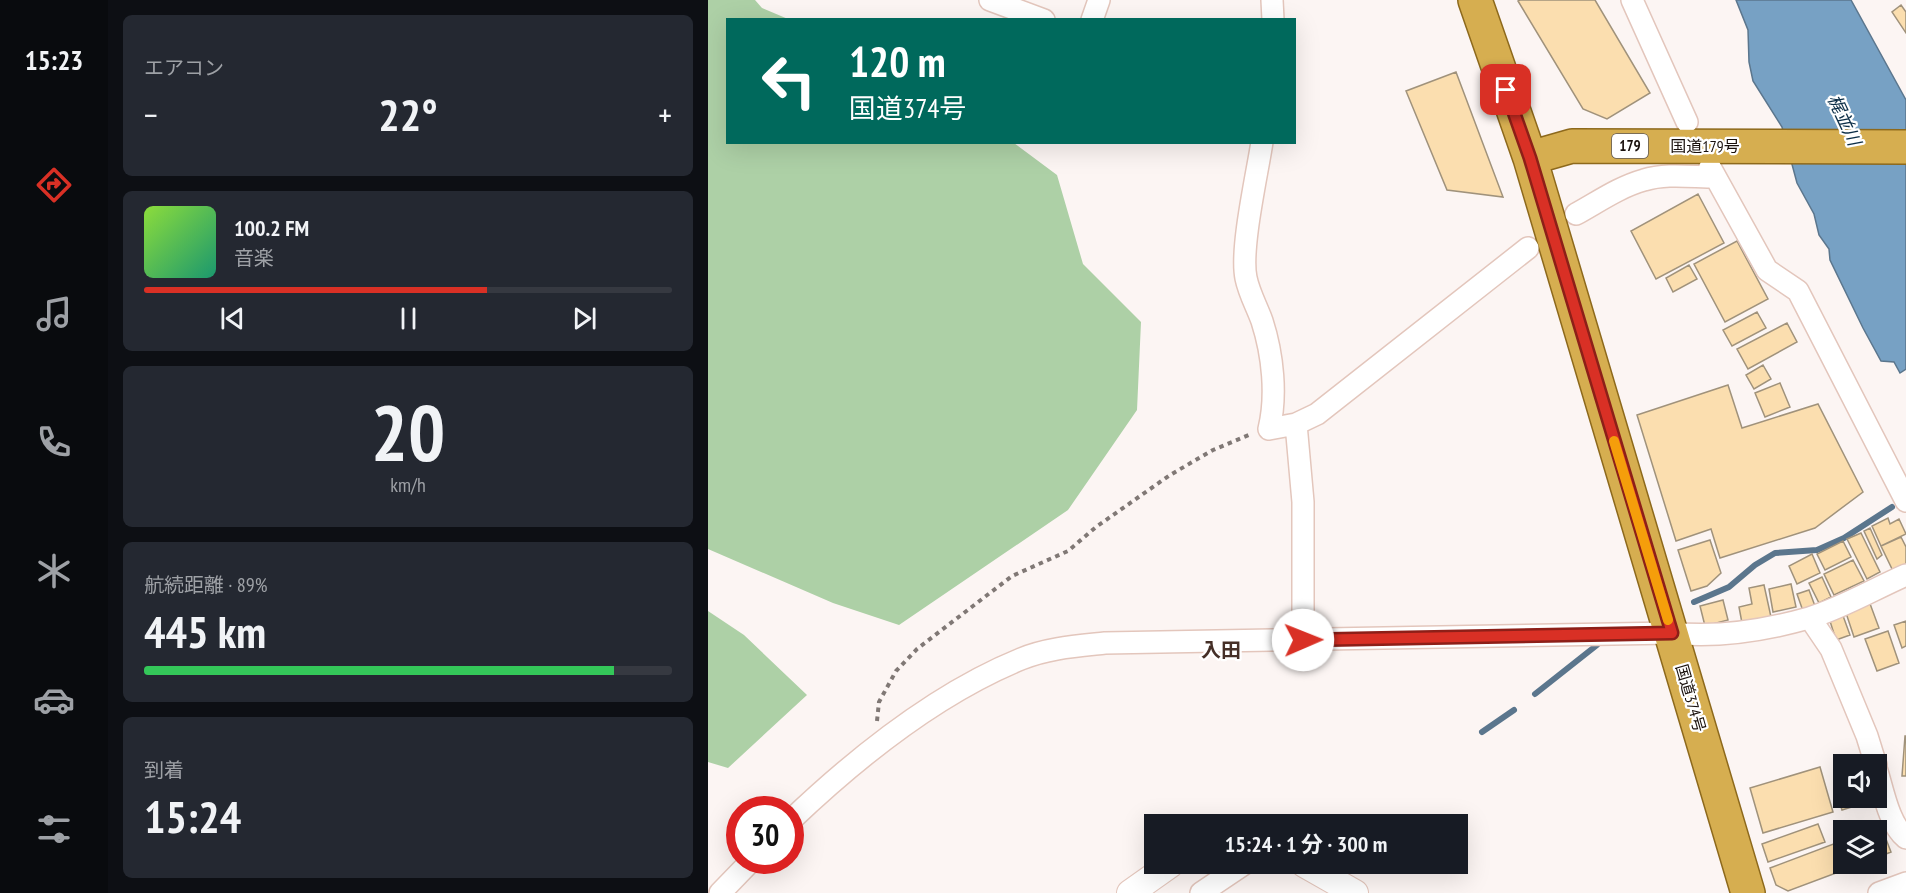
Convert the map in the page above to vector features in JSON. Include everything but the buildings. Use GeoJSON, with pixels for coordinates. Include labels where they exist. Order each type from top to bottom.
{"type":"FeatureCollection","features":[{"type":"Feature","properties":{"kind":"highway"},"geometry":{"type":"LineString","coordinates":[[1475,0],[1530,158]]}},
{"type":"Feature","properties":{"kind":"highway","name":"国道179号"},"geometry":{"type":"LineString","coordinates":[[1530,158],[1572,146],[1718,163],[1906,147]]}},
{"type":"Feature","properties":{"kind":"highway","name":"国道374号"},"geometry":{"type":"LineString","coordinates":[[1530,158],[1748,893]]}},
{"type":"Feature","properties":{"kind":"street"},"geometry":{"type":"LineString","coordinates":[[990,0],[1039,18]]}},
{"type":"Feature","properties":{"kind":"street"},"geometry":{"type":"LineString","coordinates":[[1093,18],[1099,0]]}},
{"type":"Feature","properties":{"kind":"street"},"geometry":{"type":"LineString","coordinates":[[1272,0],[1273,18]]}},
{"type":"Feature","properties":{"kind":"street"},"geometry":{"type":"LineString","coordinates":[[1632,0],[1687,122]]}},
{"type":"Feature","properties":{"kind":"street"},"geometry":{"type":"LineString","coordinates":[[1262,144],[1246,247],[1246,278],[1263,324],[1270,359],[1273,410],[1269,429],[1296,424],[1317,414],[1528,248]]}},
{"type":"Feature","properties":{"kind":"street"},"geometry":{"type":"LineString","coordinates":[[1576,214],[1613,193],[1644,180],[1718,163],[1767,270],[1798,291],[1906,501]]}},
{"type":"Feature","properties":{"kind":"street"},"geometry":{"type":"LineString","coordinates":[[1296,424],[1303,502],[1303,640]]}},
{"type":"Feature","properties":{"kind":"street"},"geometry":{"type":"LineString","coordinates":[[804,809],[886,737],[976,682],[1021,659],[1052,650],[1105,643],[1672,633],[1694,636],[1760,629],[1810,618],[1906,575]]}},
{"type":"Feature","properties":{"kind":"street"},"geometry":{"type":"LineString","coordinates":[[1810,618],[1831,649],[1872,754]]}},
{"type":"Feature","properties":{"kind":"street"},"geometry":{"type":"LineString","coordinates":[[1887,802],[1892,818],[1901,834],[1906,838]]}},
{"type":"Feature","properties":{"kind":"street"},"geometry":{"type":"LineString","coordinates":[[720,893],[738,874]]}},
{"type":"Feature","properties":{"kind":"street"},"geometry":{"type":"LineString","coordinates":[[1130,893],[1157,874]]}},
{"type":"Feature","properties":{"kind":"street"},"geometry":{"type":"LineString","coordinates":[[1201,893],[1229,874]]}},
{"type":"Feature","properties":{"kind":"street"},"geometry":{"type":"LineString","coordinates":[[1322,874],[1355,893]]}},
{"type":"Feature","properties":{"kind":"street"},"geometry":{"type":"LineString","coordinates":[[1879,893],[1906,883]]}},
{"type":"Feature","properties":{"kind":"path"},"geometry":{"type":"LineString","coordinates":[[886,737],[877,724],[879,702],[897,671],[917,649],[1012,576],[1068,551],[1096,527],[1170,475],[1213,450],[1246,435],[1269,429]]}},
{"type":"Feature","properties":{"kind":"green space"},"geometry":{"type":"Polygon","coordinates":[[[708,0],[755,0],[762,8],[786,18],[726,18],[726,144],[1015,144],[1057,175],[1083,264],[1141,322],[1137,410],[1068,510],[899,625],[833,603],[708,549],[708,0]]]}},
{"type":"Feature","properties":{"kind":"green space"},"geometry":{"type":"Polygon","coordinates":[[[708,611],[744,635],[807,695],[728,768],[708,762],[708,611]]]}},
{"type":"Feature","properties":{"kind":"water","name":"梶並川"},"geometry":{"type":"Polygon","coordinates":[[[1736,0],[1851,0],[1906,100],[1906,369],[1900,373],[1894,362],[1881,361],[1830,260],[1829,249],[1819,235],[1814,214],[1797,183],[1782,127],[1753,81],[1749,62],[1748,30],[1736,0]]]}},
{"type":"Feature","properties":{"kind":"waterway"},"geometry":{"type":"LineString","coordinates":[[1694,602],[1729,587],[1755,565],[1775,553],[1817,550],[1844,538],[1892,507]]}},
{"type":"Feature","properties":{"kind":"waterway"},"geometry":{"type":"LineString","coordinates":[[1535,694],[1597,645]]}},
{"type":"Feature","properties":{"kind":"waterway"},"geometry":{"type":"LineString","coordinates":[[1482,732],[1514,710]]}},
{"type":"Feature","properties":{"kind":"slow traffic"},"geometry":{"type":"LineString","coordinates":[[1614,441],[1668,620]]}},
{"type":"Feature","properties":{"kind":"district","name":"入田"},"geometry":{"type":"Point","coordinates":[1221,650]}},
{"type":"Feature","properties":{"kind":"route"},"geometry":{"type":"LineString","coordinates":[[1303,640],[1672,633],[1543,208],[1530,158],[1506,90]]}}]}
